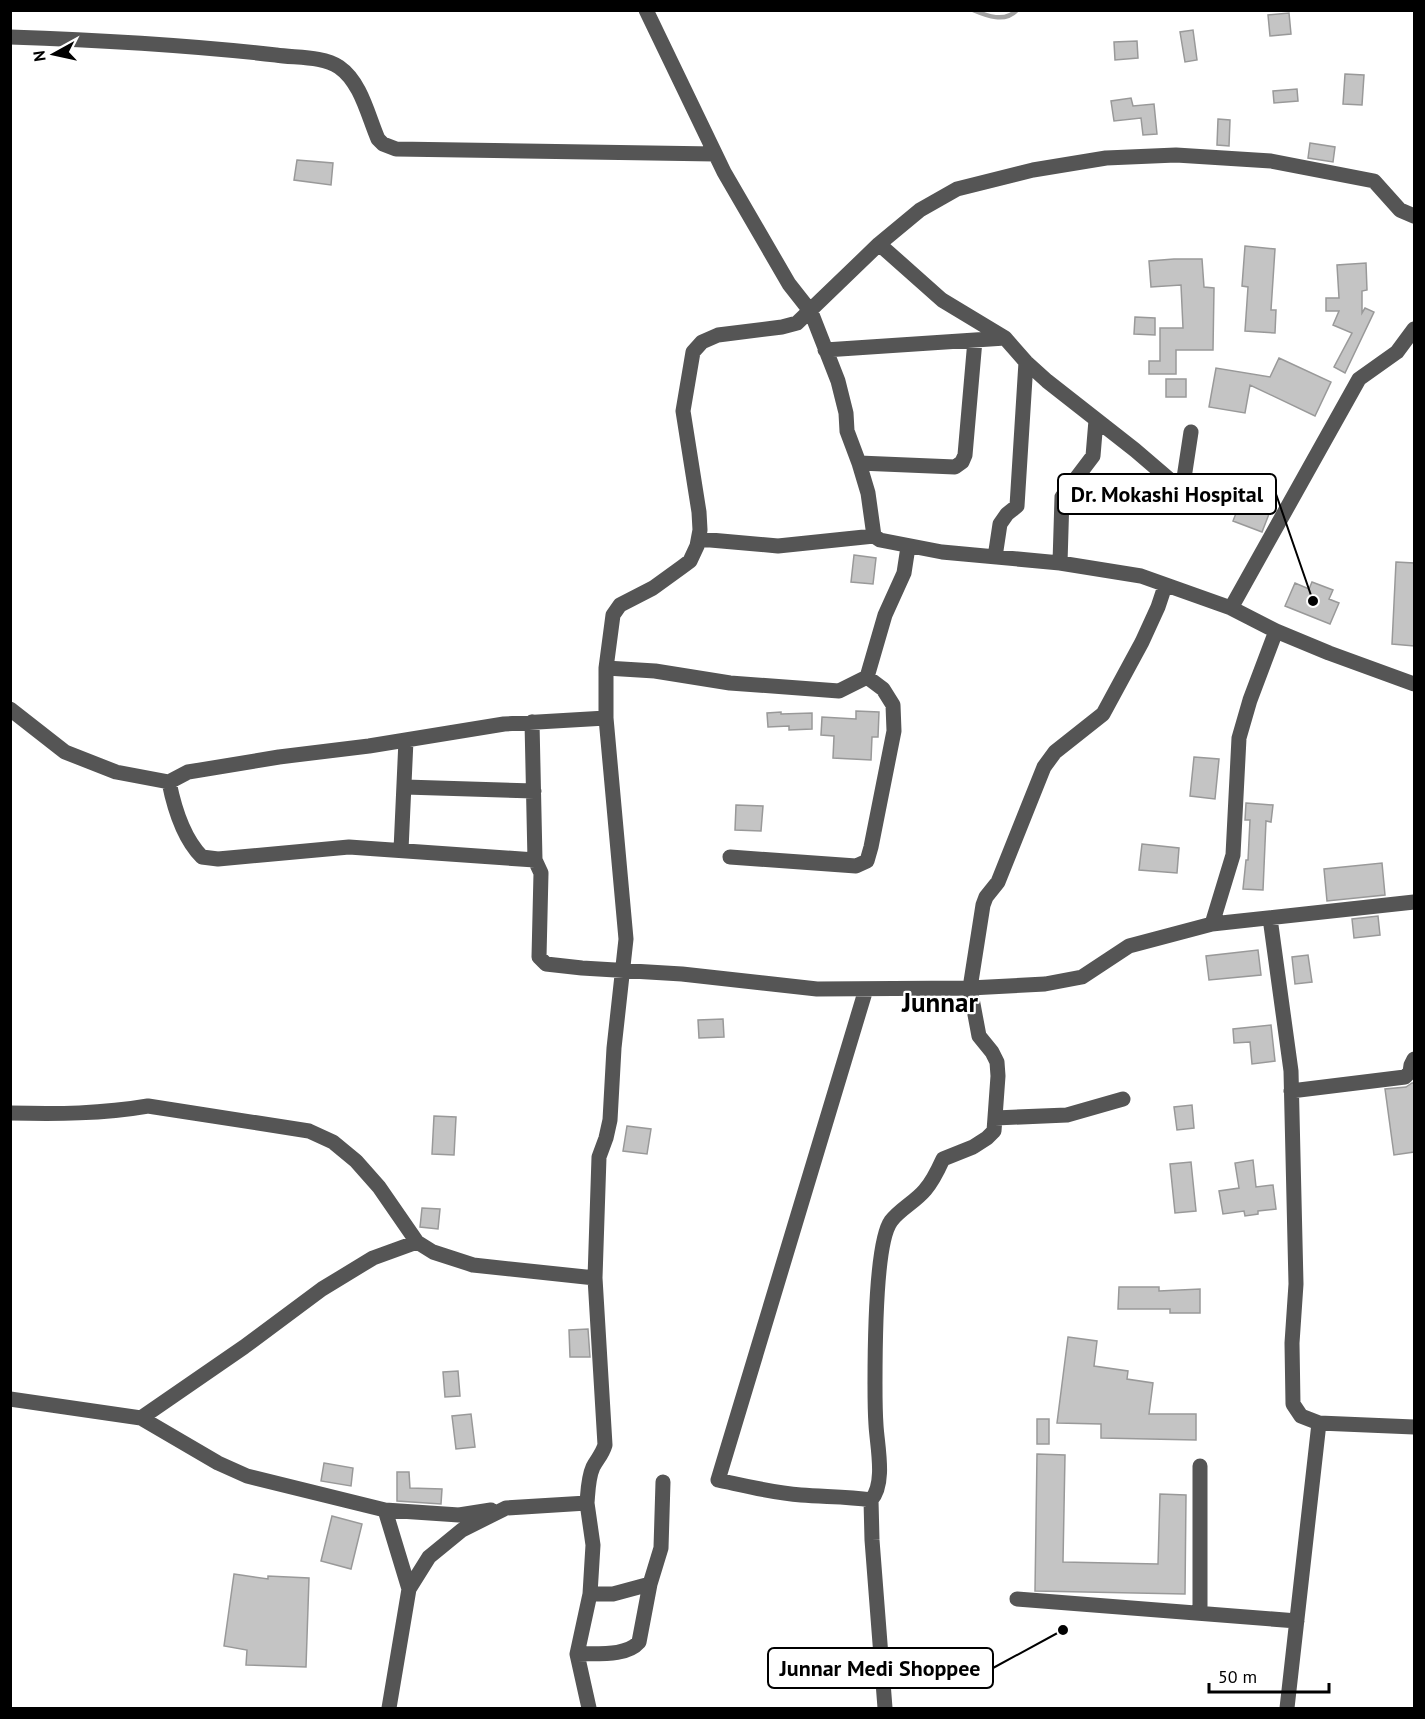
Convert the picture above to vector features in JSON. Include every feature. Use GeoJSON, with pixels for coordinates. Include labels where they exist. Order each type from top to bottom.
{"type":"FeatureCollection","features":[{"type":"Feature","properties":{"kind":"street"},"geometry":{"type":"LineString","coordinates":[[646,10],[715,154],[789,284],[810,312],[838,381],[846,412],[847,431],[868,493],[874,536]]}},
{"type":"Feature","properties":{"kind":"street"},"geometry":{"type":"LineString","coordinates":[[10,37],[85,39],[253,53],[337,65],[356,87],[378,139],[383,144],[396,149],[715,154]]}},
{"type":"Feature","properties":{"kind":"street"},"geometry":{"type":"LineString","coordinates":[[589,1708],[577,1654],[590,1594],[593,1545],[587,1503],[590,1475],[594,1465],[602,1457],[605,1445],[596,1278],[599,1157],[610,1120],[614,1048],[626,939],[623,882],[606,718],[606,668],[613,615],[620,605],[653,588],[690,561],[699,539],[699,512],[683,411],[693,352],[702,342],[718,335],[797,323],[879,244],[920,210],[957,189],[1033,170],[1106,158],[1176,155],[1271,161],[1374,181],[1400,210],[1414,216]]}},
{"type":"Feature","properties":{"kind":"street"},"geometry":{"type":"LineString","coordinates":[[879,244],[942,300],[1005,338],[1047,381],[1170,480],[1177,482],[1184,478],[1191,432]]}},
{"type":"Feature","properties":{"kind":"street"},"geometry":{"type":"LineString","coordinates":[[1232,608],[1359,378],[1397,352],[1414,329]]}},
{"type":"Feature","properties":{"kind":"street"},"geometry":{"type":"LineString","coordinates":[[825,350],[1005,338]]}},
{"type":"Feature","properties":{"kind":"street"},"geometry":{"type":"LineString","coordinates":[[859,462],[955,467],[962,462],[965,455],[975,340]]}},
{"type":"Feature","properties":{"kind":"street"},"geometry":{"type":"LineString","coordinates":[[995,557],[1000,524],[1017,506],[1026,362]]}},
{"type":"Feature","properties":{"kind":"street"},"geometry":{"type":"LineString","coordinates":[[1060,563],[1062,496],[1093,456],[1096,420]]}},
{"type":"Feature","properties":{"kind":"street"},"geometry":{"type":"LineString","coordinates":[[699,539],[778,546],[874,536],[880,540],[908,547],[1060,563],[1142,576],[1232,608],[1276,631],[1414,684]]}},
{"type":"Feature","properties":{"kind":"street"},"geometry":{"type":"LineString","coordinates":[[606,668],[656,671],[730,683],[839,691],[867,677],[885,615],[904,573],[908,547]]}},
{"type":"Feature","properties":{"kind":"street"},"geometry":{"type":"LineString","coordinates":[[886,1708],[872,1540],[871,1500],[876,1494],[880,1474],[875,1362],[878,1297],[886,1233],[891,1221],[933,1181],[943,1159],[973,1147],[994,1131],[997,1062],[980,1036],[970,988],[983,905],[986,897],[998,882],[1044,767],[1055,752],[1103,714],[1142,642],[1158,608],[1165,586]]}},
{"type":"Feature","properties":{"kind":"street"},"geometry":{"type":"LineString","coordinates":[[1212,924],[1233,855],[1239,738],[1250,700],[1276,631]]}},
{"type":"Feature","properties":{"kind":"street"},"geometry":{"type":"LineString","coordinates":[[730,856],[856,866],[867,861],[872,847],[894,731],[893,705],[883,689],[867,677]]}},
{"type":"Feature","properties":{"kind":"street"},"geometry":{"type":"LineString","coordinates":[[10,709],[65,752],[116,772],[169,782],[188,772],[504,724],[606,718]]}},
{"type":"Feature","properties":{"kind":"street"},"geometry":{"type":"LineString","coordinates":[[532,722],[535,860],[541,873],[539,957],[546,964],[682,974],[817,989],[970,988],[1045,984],[1082,977],[1130,946],[1212,924],[1414,902]]}},
{"type":"Feature","properties":{"kind":"street"},"geometry":{"type":"LineString","coordinates":[[402,850],[406,740]]}},
{"type":"Feature","properties":{"kind":"street"},"geometry":{"type":"LineString","coordinates":[[169,782],[171,796],[182,823],[195,850],[202,857],[218,859],[350,847],[535,860]]}},
{"type":"Feature","properties":{"kind":"street"},"geometry":{"type":"LineString","coordinates":[[405,787],[534,791]]}},
{"type":"Feature","properties":{"kind":"street"},"geometry":{"type":"LineString","coordinates":[[1270,918],[1291,1071],[1296,1284],[1292,1343],[1293,1404],[1301,1416],[1318,1423],[1414,1427]]}},
{"type":"Feature","properties":{"kind":"street"},"geometry":{"type":"LineString","coordinates":[[866,989],[718,1480],[764,1491],[871,1500]]}},
{"type":"Feature","properties":{"kind":"street"},"geometry":{"type":"LineString","coordinates":[[1291,1091],[1405,1077],[1410,1072],[1414,1059]]}},
{"type":"Feature","properties":{"kind":"street"},"geometry":{"type":"LineString","coordinates":[[995,1118],[1067,1115],[1123,1099]]}},
{"type":"Feature","properties":{"kind":"street"},"geometry":{"type":"LineString","coordinates":[[10,1113],[71,1114],[148,1106],[309,1131],[333,1142],[356,1161],[379,1187],[417,1242],[433,1252],[473,1265],[596,1278]]}},
{"type":"Feature","properties":{"kind":"street"},"geometry":{"type":"LineString","coordinates":[[141,1418],[244,1347],[321,1288],[373,1257],[417,1242]]}},
{"type":"Feature","properties":{"kind":"street"},"geometry":{"type":"LineString","coordinates":[[10,1399],[141,1418],[218,1463],[247,1476],[385,1510],[459,1515],[506,1508],[587,1503]]}},
{"type":"Feature","properties":{"kind":"street"},"geometry":{"type":"LineString","coordinates":[[1287,1708],[1318,1423]]}},
{"type":"Feature","properties":{"kind":"street"},"geometry":{"type":"LineString","coordinates":[[1200,1466],[1200,1613]]}},
{"type":"Feature","properties":{"kind":"street"},"geometry":{"type":"LineString","coordinates":[[577,1654],[625,1651],[633,1648],[639,1642],[650,1584],[662,1548],[663,1482]]}},
{"type":"Feature","properties":{"kind":"street"},"geometry":{"type":"LineString","coordinates":[[389,1708],[409,1589],[429,1557],[462,1530],[506,1508]]}},
{"type":"Feature","properties":{"kind":"street"},"geometry":{"type":"LineString","coordinates":[[385,1510],[409,1589]]}},
{"type":"Feature","properties":{"kind":"street"},"geometry":{"type":"LineString","coordinates":[[590,1594],[613,1594],[650,1584]]}},
{"type":"Feature","properties":{"kind":"street"},"geometry":{"type":"LineString","coordinates":[[1017,1599],[1297,1621]]}},
{"type":"Feature","properties":{"kind":"building"},"geometry":{"type":"Polygon","coordinates":[[[1289,13],[1291,34],[1270,36],[1268,15],[1289,13]]]}},
{"type":"Feature","properties":{"kind":"building"},"geometry":{"type":"Polygon","coordinates":[[[1193,30],[1197,60],[1185,62],[1180,32],[1193,30]]]}},
{"type":"Feature","properties":{"kind":"building"},"geometry":{"type":"Polygon","coordinates":[[[1137,41],[1138,58],[1115,60],[1114,42],[1137,41]]]}},
{"type":"Feature","properties":{"kind":"building"},"geometry":{"type":"Polygon","coordinates":[[[1345,74],[1364,75],[1362,105],[1343,104],[1345,74]]]}},
{"type":"Feature","properties":{"kind":"building"},"geometry":{"type":"Polygon","coordinates":[[[1297,89],[1298,101],[1274,103],[1273,91],[1297,89]]]}},
{"type":"Feature","properties":{"kind":"building"},"geometry":{"type":"Polygon","coordinates":[[[1131,98],[1133,106],[1154,104],[1157,134],[1143,135],[1141,118],[1114,121],[1111,101],[1131,98]]]}},
{"type":"Feature","properties":{"kind":"building"},"geometry":{"type":"Polygon","coordinates":[[[1218,119],[1230,120],[1229,146],[1217,145],[1218,119]]]}},
{"type":"Feature","properties":{"kind":"building"},"geometry":{"type":"Polygon","coordinates":[[[1310,143],[1335,147],[1333,162],[1308,158],[1310,143]]]}},
{"type":"Feature","properties":{"kind":"building"},"geometry":{"type":"Polygon","coordinates":[[[297,160],[333,163],[331,185],[294,180],[297,160]]]}},
{"type":"Feature","properties":{"kind":"building"},"geometry":{"type":"Polygon","coordinates":[[[1245,246],[1275,249],[1271,310],[1276,310],[1275,333],[1245,331],[1248,287],[1242,286],[1245,246]]]}},
{"type":"Feature","properties":{"kind":"building"},"geometry":{"type":"Polygon","coordinates":[[[1202,259],[1204,287],[1214,288],[1213,350],[1176,350],[1176,374],[1149,374],[1149,361],[1160,361],[1160,328],[1183,328],[1181,285],[1151,287],[1149,261],[1202,259]]]}},
{"type":"Feature","properties":{"kind":"building"},"geometry":{"type":"Polygon","coordinates":[[[1366,263],[1367,290],[1362,291],[1362,313],[1365,308],[1374,312],[1345,373],[1334,367],[1352,333],[1333,325],[1339,311],[1326,311],[1326,298],[1339,298],[1337,265],[1366,263]]]}},
{"type":"Feature","properties":{"kind":"building"},"geometry":{"type":"Polygon","coordinates":[[[1135,317],[1155,318],[1155,335],[1134,334],[1135,317]]]}},
{"type":"Feature","properties":{"kind":"building"},"geometry":{"type":"Polygon","coordinates":[[[1279,358],[1331,382],[1315,416],[1250,385],[1245,413],[1209,407],[1216,368],[1270,377],[1279,358]]]}},
{"type":"Feature","properties":{"kind":"building"},"geometry":{"type":"Polygon","coordinates":[[[1166,379],[1186,379],[1186,397],[1166,397],[1166,379]]]}},
{"type":"Feature","properties":{"kind":"building"},"geometry":{"type":"Polygon","coordinates":[[[1240,503],[1269,514],[1262,532],[1233,521],[1240,503]]]}},
{"type":"Feature","properties":{"kind":"building"},"geometry":{"type":"Polygon","coordinates":[[[854,555],[876,558],[873,584],[851,582],[854,555]]]}},
{"type":"Feature","properties":{"kind":"building"},"geometry":{"type":"Polygon","coordinates":[[[1396,562],[1414,563],[1414,646],[1392,644],[1396,562]]]}},
{"type":"Feature","properties":{"kind":"building"},"geometry":{"type":"Polygon","coordinates":[[[1312,582],[1333,590],[1329,599],[1339,603],[1330,624],[1285,606],[1295,583],[1309,589],[1312,582]]]}},
{"type":"Feature","properties":{"kind":"building"},"geometry":{"type":"Polygon","coordinates":[[[856,711],[879,712],[878,737],[872,737],[871,760],[833,758],[834,736],[821,735],[822,717],[856,719],[856,711]]]}},
{"type":"Feature","properties":{"kind":"building"},"geometry":{"type":"Polygon","coordinates":[[[781,712],[781,714],[812,713],[812,729],[789,730],[789,726],[768,727],[767,713],[781,712]]]}},
{"type":"Feature","properties":{"kind":"building"},"geometry":{"type":"Polygon","coordinates":[[[1194,757],[1219,759],[1215,799],[1190,796],[1194,757]]]}},
{"type":"Feature","properties":{"kind":"building"},"geometry":{"type":"Polygon","coordinates":[[[1246,803],[1273,805],[1271,822],[1266,821],[1263,890],[1243,889],[1246,860],[1248,860],[1250,820],[1245,820],[1246,803]]]}},
{"type":"Feature","properties":{"kind":"building"},"geometry":{"type":"Polygon","coordinates":[[[736,805],[763,806],[761,831],[735,830],[736,805]]]}},
{"type":"Feature","properties":{"kind":"building"},"geometry":{"type":"Polygon","coordinates":[[[1142,844],[1179,848],[1177,873],[1139,870],[1142,844]]]}},
{"type":"Feature","properties":{"kind":"building"},"geometry":{"type":"Polygon","coordinates":[[[1382,863],[1385,895],[1327,901],[1324,869],[1382,863]]]}},
{"type":"Feature","properties":{"kind":"building"},"geometry":{"type":"Polygon","coordinates":[[[1378,916],[1380,935],[1354,938],[1352,919],[1378,916]]]}},
{"type":"Feature","properties":{"kind":"building"},"geometry":{"type":"Polygon","coordinates":[[[1258,950],[1261,975],[1209,980],[1206,956],[1258,950]]]}},
{"type":"Feature","properties":{"kind":"building"},"geometry":{"type":"Polygon","coordinates":[[[1308,955],[1312,982],[1295,984],[1292,957],[1308,955]]]}},
{"type":"Feature","properties":{"kind":"building"},"geometry":{"type":"Polygon","coordinates":[[[723,1019],[724,1037],[699,1038],[698,1020],[723,1019]]]}},
{"type":"Feature","properties":{"kind":"building"},"geometry":{"type":"Polygon","coordinates":[[[1271,1025],[1275,1061],[1252,1064],[1250,1042],[1234,1043],[1233,1029],[1271,1025]]]}},
{"type":"Feature","properties":{"kind":"building"},"geometry":{"type":"Polygon","coordinates":[[[1414,1083],[1414,1152],[1394,1155],[1385,1089],[1406,1087],[1414,1083]]]}},
{"type":"Feature","properties":{"kind":"building"},"geometry":{"type":"Polygon","coordinates":[[[1192,1105],[1194,1128],[1177,1130],[1174,1107],[1192,1105]]]}},
{"type":"Feature","properties":{"kind":"building"},"geometry":{"type":"Polygon","coordinates":[[[434,1116],[456,1117],[454,1155],[432,1154],[434,1116]]]}},
{"type":"Feature","properties":{"kind":"building"},"geometry":{"type":"Polygon","coordinates":[[[627,1126],[651,1129],[647,1154],[623,1151],[627,1126]]]}},
{"type":"Feature","properties":{"kind":"building"},"geometry":{"type":"Polygon","coordinates":[[[1253,1160],[1256,1187],[1273,1185],[1276,1209],[1258,1211],[1258,1214],[1245,1216],[1244,1211],[1223,1214],[1219,1191],[1239,1188],[1235,1163],[1253,1160]]]}},
{"type":"Feature","properties":{"kind":"building"},"geometry":{"type":"Polygon","coordinates":[[[1191,1162],[1196,1211],[1175,1213],[1170,1164],[1191,1162]]]}},
{"type":"Feature","properties":{"kind":"building"},"geometry":{"type":"Polygon","coordinates":[[[422,1208],[440,1209],[438,1229],[420,1227],[422,1208]]]}},
{"type":"Feature","properties":{"kind":"building"},"geometry":{"type":"Polygon","coordinates":[[[1119,1287],[1159,1287],[1159,1291],[1200,1289],[1200,1313],[1170,1313],[1170,1309],[1118,1309],[1119,1287]]]}},
{"type":"Feature","properties":{"kind":"building"},"geometry":{"type":"Polygon","coordinates":[[[588,1329],[590,1357],[570,1357],[569,1330],[588,1329]]]}},
{"type":"Feature","properties":{"kind":"building"},"geometry":{"type":"Polygon","coordinates":[[[1068,1337],[1097,1341],[1094,1366],[1128,1371],[1127,1379],[1153,1383],[1149,1414],[1196,1414],[1196,1440],[1101,1438],[1101,1424],[1057,1423],[1068,1337]]]}},
{"type":"Feature","properties":{"kind":"building"},"geometry":{"type":"Polygon","coordinates":[[[458,1371],[460,1396],[445,1397],[443,1372],[458,1371]]]}},
{"type":"Feature","properties":{"kind":"building"},"geometry":{"type":"Polygon","coordinates":[[[471,1414],[475,1447],[456,1449],[452,1416],[471,1414]]]}},
{"type":"Feature","properties":{"kind":"building"},"geometry":{"type":"Polygon","coordinates":[[[1037,1419],[1049,1419],[1049,1444],[1037,1444],[1037,1419]]]}},
{"type":"Feature","properties":{"kind":"building"},"geometry":{"type":"Polygon","coordinates":[[[1037,1454],[1065,1455],[1063,1562],[1158,1564],[1160,1494],[1186,1495],[1185,1594],[1035,1591],[1037,1454]]]}},
{"type":"Feature","properties":{"kind":"building"},"geometry":{"type":"Polygon","coordinates":[[[324,1463],[353,1468],[351,1486],[321,1481],[324,1463]]]}},
{"type":"Feature","properties":{"kind":"building"},"geometry":{"type":"Polygon","coordinates":[[[397,1472],[409,1472],[410,1488],[442,1489],[441,1504],[397,1501],[397,1472]]]}},
{"type":"Feature","properties":{"kind":"building"},"geometry":{"type":"Polygon","coordinates":[[[332,1516],[362,1524],[351,1569],[321,1561],[332,1516]]]}},
{"type":"Feature","properties":{"kind":"building"},"geometry":{"type":"Polygon","coordinates":[[[234,1574],[268,1579],[268,1576],[309,1578],[306,1667],[246,1665],[247,1650],[224,1646],[234,1574]]]}},
{"type":"Feature","properties":{"kind":"waterway"},"geometry":{"type":"LineString","coordinates":[[973,10],[1001,17],[1017,10]]}},
{"type":"Feature","properties":{"kind":"place","name":"Dr. Mokashi Hospital"},"geometry":{"type":"Point","coordinates":[1313,601]}},
{"type":"Feature","properties":{"kind":"place","name":"Junnar Medi Shoppee"},"geometry":{"type":"Point","coordinates":[1063,1630]}},
{"type":"Feature","properties":{"kind":"district","name":"Junnar"},"geometry":{"type":"Point","coordinates":[940,1002]}}]}
